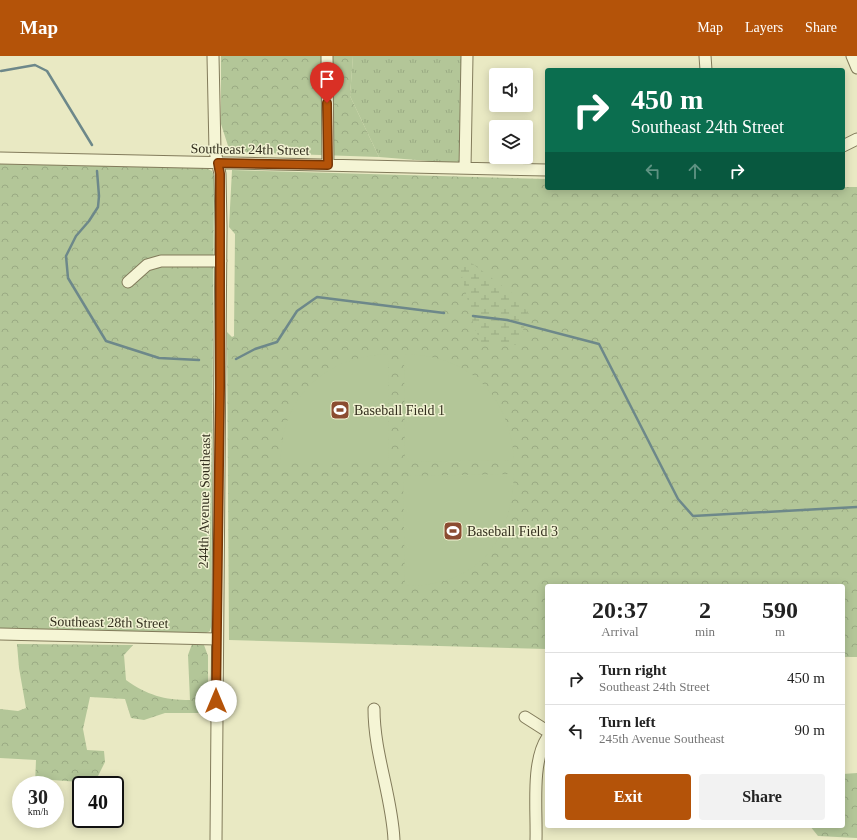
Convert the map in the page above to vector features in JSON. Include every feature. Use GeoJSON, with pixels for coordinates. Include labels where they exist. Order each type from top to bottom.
{"type":"FeatureCollection","features":[{"type":"Feature","properties":{"kind":"street","name":"244th Avenue Southeast"},"geometry":{"type":"LineString","coordinates":[[213,56],[214,151],[220,174],[221,261],[216,840]]}},
{"type":"Feature","properties":{"kind":"street"},"geometry":{"type":"LineString","coordinates":[[327,56],[328,165]]}},
{"type":"Feature","properties":{"kind":"street"},"geometry":{"type":"LineString","coordinates":[[465,168],[466,56]]}},
{"type":"Feature","properties":{"kind":"street"},"geometry":{"type":"LineString","coordinates":[[705,56],[706,68]]}},
{"type":"Feature","properties":{"kind":"street"},"geometry":{"type":"LineString","coordinates":[[852,56],[857,68]]}},
{"type":"Feature","properties":{"kind":"street"},"geometry":{"type":"LineString","coordinates":[[845,145],[857,139]]}},
{"type":"Feature","properties":{"kind":"street","name":"Southeast 24th Street"},"geometry":{"type":"LineString","coordinates":[[0,158],[545,170]]}},
{"type":"Feature","properties":{"kind":"street"},"geometry":{"type":"LineString","coordinates":[[128,282],[147,265],[161,260],[221,261]]}},
{"type":"Feature","properties":{"kind":"street","name":"Southeast 28th Street"},"geometry":{"type":"LineString","coordinates":[[0,634],[217,639]]}},
{"type":"Feature","properties":{"kind":"street"},"geometry":{"type":"LineString","coordinates":[[374,709],[374,729],[391,812],[394,840]]}},
{"type":"Feature","properties":{"kind":"street"},"geometry":{"type":"LineString","coordinates":[[525,717],[545,730]]}},
{"type":"Feature","properties":{"kind":"street"},"geometry":{"type":"LineString","coordinates":[[536,840],[537,776],[539,757],[545,743]]}},
{"type":"Feature","properties":{"kind":"green space"},"geometry":{"type":"Polygon","coordinates":[[[221,56],[353,56],[350,96],[379,157],[230,152],[221,124],[221,56]]]}},
{"type":"Feature","properties":{"kind":"green space"},"geometry":{"type":"Polygon","coordinates":[[[353,56],[461,56],[463,157],[459,162],[454,163],[379,157],[350,96],[353,56]]]}},
{"type":"Feature","properties":{"kind":"green space"},"geometry":{"type":"Polygon","coordinates":[[[0,164],[206,168],[212,171],[214,176],[211,627],[210,631],[204,634],[0,633],[0,164]]]}},
{"type":"Feature","properties":{"kind":"green space"},"geometry":{"type":"Polygon","coordinates":[[[232,170],[545,179],[545,190],[845,190],[845,187],[857,187],[857,657],[845,657],[845,584],[545,584],[545,649],[229,640],[227,332],[232,337],[234,336],[235,234],[229,227],[232,170]]]}},
{"type":"Feature","properties":{"kind":"green space"},"geometry":{"type":"Polygon","coordinates":[[[460,259],[473,264],[517,297],[528,313],[519,345],[481,342],[474,327],[460,268],[460,259]]]}},
{"type":"Feature","properties":{"kind":"green space","name":"Baseball Field 1"},"geometry":{"type":"Polygon","coordinates":[[[388,354],[389,463],[281,463],[283,439],[288,419],[298,400],[310,385],[326,372],[344,363],[365,357],[388,354]]]}},
{"type":"Feature","properties":{"kind":"green space"},"geometry":{"type":"Polygon","coordinates":[[[404,354],[427,356],[448,362],[466,371],[482,383],[495,398],[504,416],[511,437],[514,460],[405,462],[404,354]]]}},
{"type":"Feature","properties":{"kind":"green space","name":"Baseball Field 3"},"geometry":{"type":"Polygon","coordinates":[[[514,474],[511,499],[506,521],[497,540],[485,556],[470,569],[452,578],[430,584],[405,586],[403,476],[514,474]]]}},
{"type":"Feature","properties":{"kind":"green space"},"geometry":{"type":"Polygon","coordinates":[[[17,644],[133,645],[124,655],[126,680],[156,696],[190,700],[188,655],[192,644],[204,645],[208,656],[208,713],[165,713],[144,720],[131,718],[125,699],[90,697],[83,729],[87,750],[104,751],[105,762],[98,776],[72,776],[72,781],[64,781],[64,776],[35,776],[36,760],[0,758],[0,709],[18,711],[26,708],[19,668],[17,644]]]}},
{"type":"Feature","properties":{"kind":"green space"},"geometry":{"type":"Polygon","coordinates":[[[857,773],[857,838],[818,836],[812,828],[845,828],[845,774],[857,773]]]}},
{"type":"Feature","properties":{"kind":"waterway"},"geometry":{"type":"LineString","coordinates":[[1,71],[35,65],[47,71],[92,145]]}},
{"type":"Feature","properties":{"kind":"waterway"},"geometry":{"type":"LineString","coordinates":[[97,171],[99,196],[98,207],[89,221],[76,236],[66,256],[68,278],[106,341],[159,358],[199,360]]}},
{"type":"Feature","properties":{"kind":"waterway"},"geometry":{"type":"LineString","coordinates":[[236,359],[255,349],[277,342],[297,311],[317,297],[444,313]]}},
{"type":"Feature","properties":{"kind":"waterway"},"geometry":{"type":"LineString","coordinates":[[473,316],[507,320],[599,344],[678,499],[693,516],[857,507]]}},
{"type":"Feature","properties":{"kind":"place","name":"Baseball Field 1"},"geometry":{"type":"Point","coordinates":[340,410]}},
{"type":"Feature","properties":{"kind":"place","name":"Baseball Field 3"},"geometry":{"type":"Point","coordinates":[453,531]}},
{"type":"Feature","properties":{"kind":"route"},"geometry":{"type":"LineString","coordinates":[[216,701],[221,349],[220,174],[218,163],[328,165],[327,103]]}}]}
